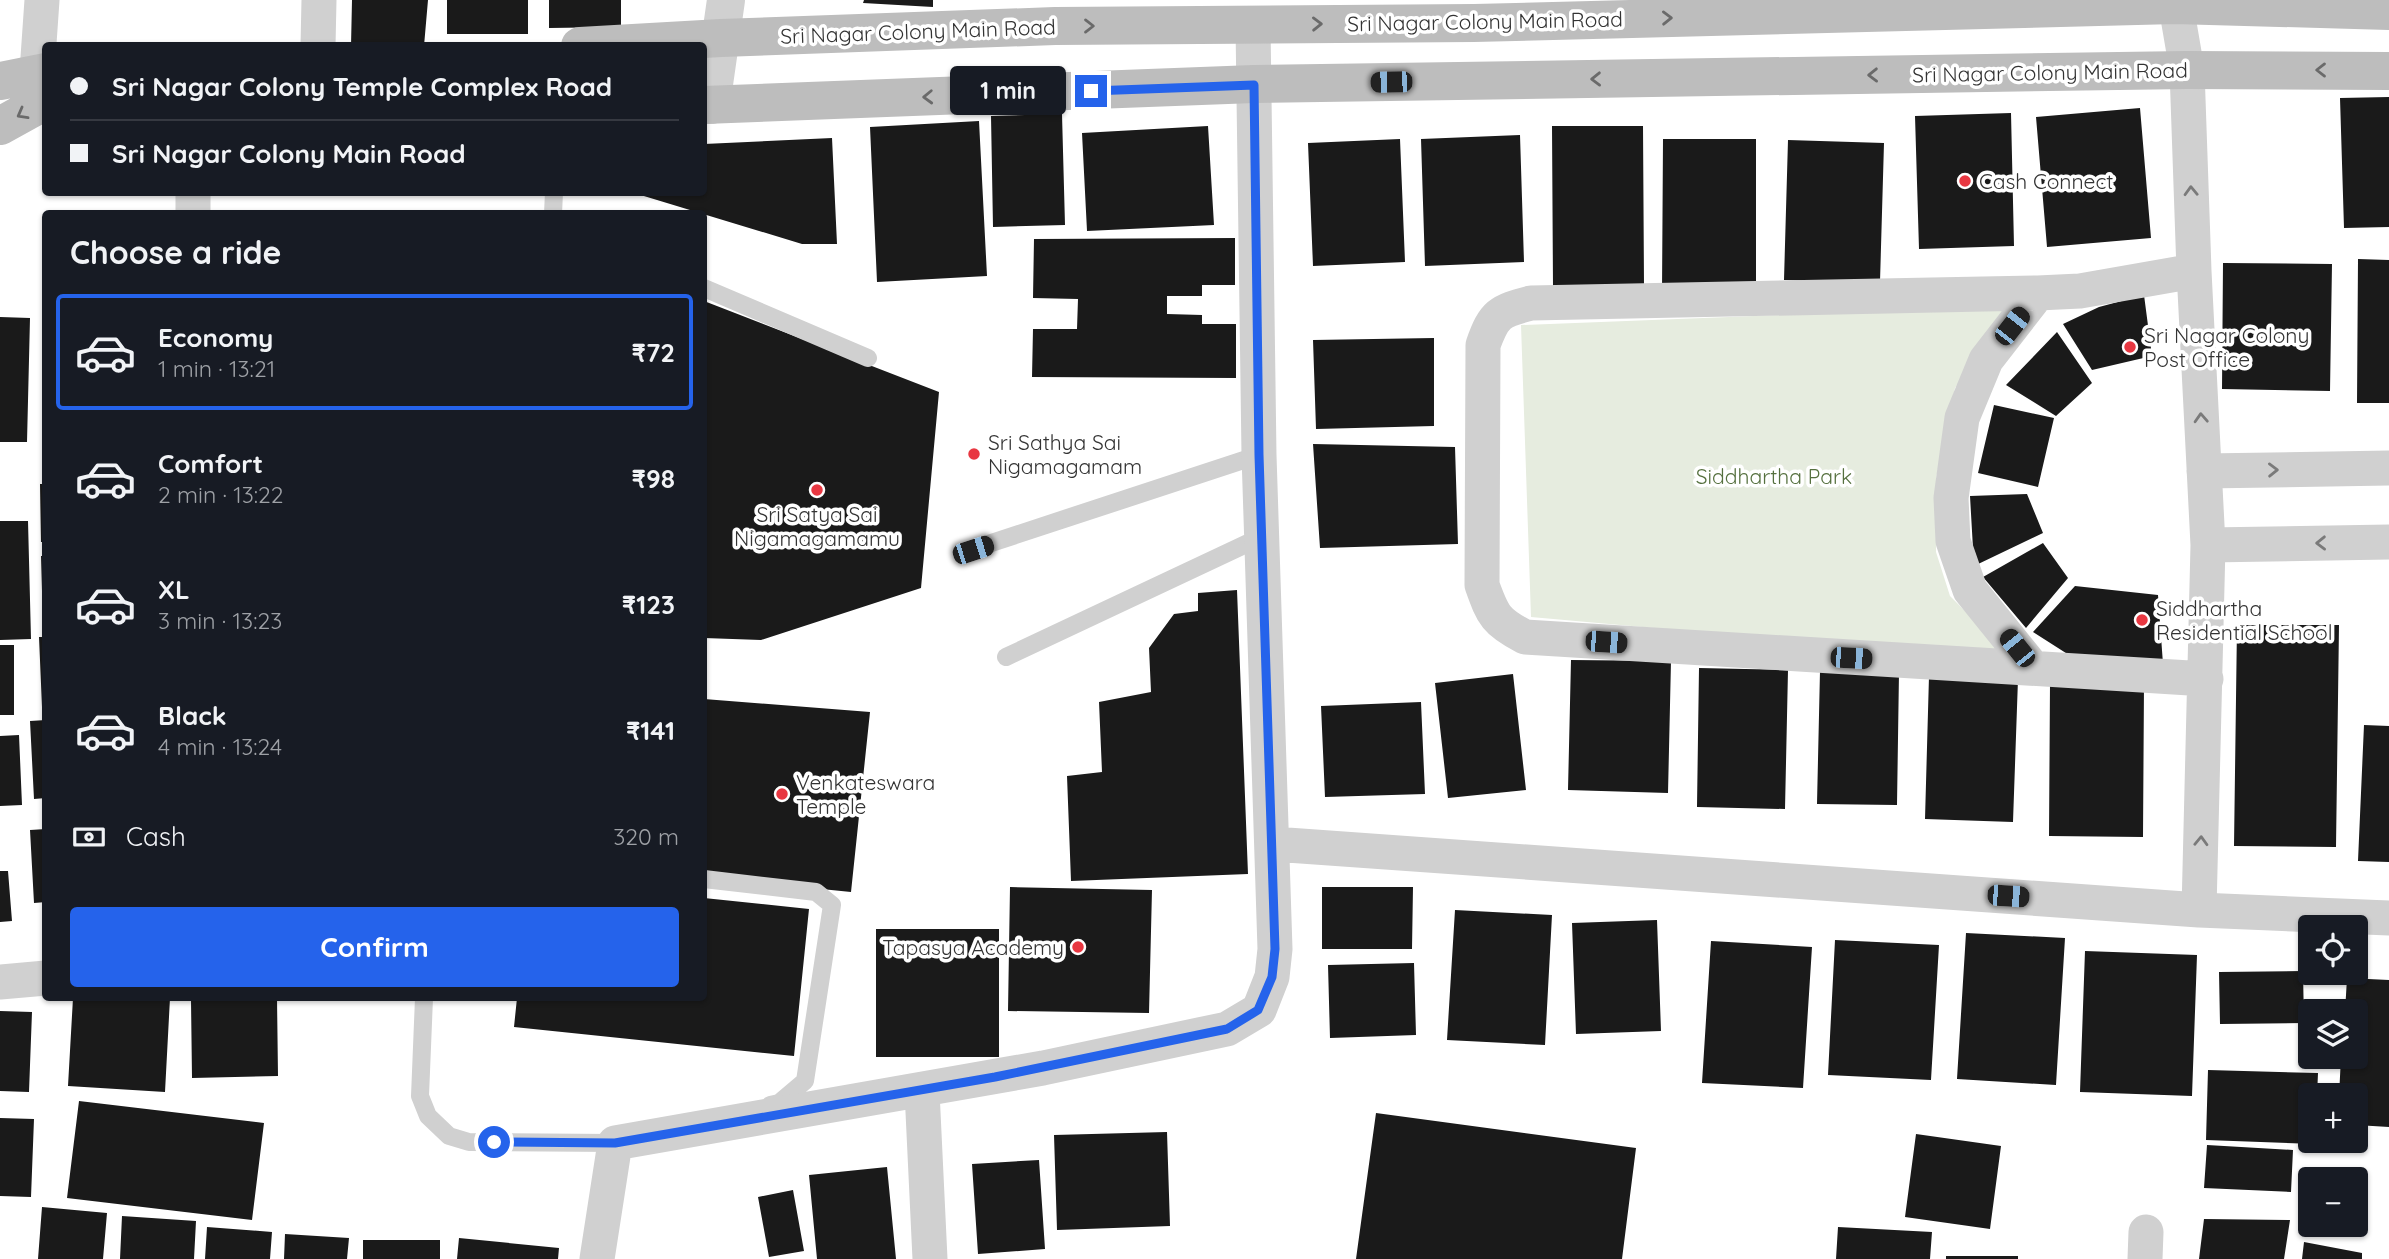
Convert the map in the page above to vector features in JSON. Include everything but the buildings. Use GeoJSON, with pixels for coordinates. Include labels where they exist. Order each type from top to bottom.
{"type":"FeatureCollection","features":[{"type":"Feature","properties":{"kind":"main road","name":"Sri Nagar Colony Main Road"},"geometry":{"type":"LineString","coordinates":[[650,42],[1474,11],[2175,3],[2389,11]]}},
{"type":"Feature","properties":{"kind":"main road","name":"Sri Nagar Colony Main Road"},"geometry":{"type":"LineString","coordinates":[[707,105],[1254,85],[2187,70],[2389,71]]}},
{"type":"Feature","properties":{"kind":"main road"},"geometry":{"type":"LineString","coordinates":[[0,82],[42,83]]}},
{"type":"Feature","properties":{"kind":"main road"},"geometry":{"type":"LineString","coordinates":[[0,126],[38,105],[42,87]]}},
{"type":"Feature","properties":{"kind":"street"},"geometry":{"type":"LineString","coordinates":[[42,0],[43,42]]}},
{"type":"Feature","properties":{"kind":"street"},"geometry":{"type":"LineString","coordinates":[[318,42],[319,0]]}},
{"type":"Feature","properties":{"kind":"street"},"geometry":{"type":"LineString","coordinates":[[707,105],[726,0]]}},
{"type":"Feature","properties":{"kind":"street"},"geometry":{"type":"LineString","coordinates":[[2175,3],[2187,70],[2208,545],[2199,910]]}},
{"type":"Feature","properties":{"kind":"street"},"geometry":{"type":"LineString","coordinates":[[597,1259],[615,1143],[1043,1068],[1227,1029],[1258,1010],[1272,977],[1275,949],[1259,455],[1254,85],[1262,21]]}},
{"type":"Feature","properties":{"kind":"street"},"geometry":{"type":"LineString","coordinates":[[2194,271],[2080,291],[1531,303],[1511,308],[1492,321],[1483,345],[1482,585],[1489,605],[1501,624],[1525,636],[2206,679]]}},
{"type":"Feature","properties":{"kind":"street"},"geometry":{"type":"LineString","coordinates":[[2033,668],[1970,590],[1953,541],[1951,498],[1962,418],[1986,360],[2038,293]]}},
{"type":"Feature","properties":{"kind":"street"},"geometry":{"type":"LineString","coordinates":[[2204,471],[2389,468]]}},
{"type":"Feature","properties":{"kind":"street"},"geometry":{"type":"LineString","coordinates":[[2208,545],[2389,542]]}},
{"type":"Feature","properties":{"kind":"street"},"geometry":{"type":"LineString","coordinates":[[1273,844],[2199,910],[2389,918]]}},
{"type":"Feature","properties":{"kind":"street"},"geometry":{"type":"LineString","coordinates":[[0,982],[42,978]]}},
{"type":"Feature","properties":{"kind":"street"},"geometry":{"type":"LineString","coordinates":[[922,1091],[930,1259]]}},
{"type":"Feature","properties":{"kind":"lane"},"geometry":{"type":"LineString","coordinates":[[707,289],[868,358]]}},
{"type":"Feature","properties":{"kind":"lane"},"geometry":{"type":"LineString","coordinates":[[973,550],[1259,455]]}},
{"type":"Feature","properties":{"kind":"lane"},"geometry":{"type":"LineString","coordinates":[[1006,657],[1261,537]]}},
{"type":"Feature","properties":{"kind":"lane"},"geometry":{"type":"LineString","coordinates":[[707,879],[816,892],[832,905],[805,1081],[779,1103],[732,1110],[714,1126]]}},
{"type":"Feature","properties":{"kind":"lane"},"geometry":{"type":"LineString","coordinates":[[424,1001],[419,1096],[428,1116],[449,1136],[469,1142],[615,1143]]}},
{"type":"Feature","properties":{"kind":"green space","name":"Siddhartha Park"},"geometry":{"type":"Polygon","coordinates":[[[2013,306],[1955,388],[1936,478],[1936,552],[1950,596],[2014,660],[1531,617],[1521,325],[2013,306]]]}},
{"type":"Feature","properties":{"kind":"place","name":"Cash Connect"},"geometry":{"type":"Point","coordinates":[1965,181]}},
{"type":"Feature","properties":{"kind":"place","name":"Sri Nagar Colony Post Office"},"geometry":{"type":"Point","coordinates":[2130,347]}},
{"type":"Feature","properties":{"kind":"place","name":"Sri Sathya Sai Nigamagamam"},"geometry":{"type":"Point","coordinates":[974,454]}},
{"type":"Feature","properties":{"kind":"place","name":"Sri Satya Sai Nigamagamamu"},"geometry":{"type":"Point","coordinates":[817,490]}},
{"type":"Feature","properties":{"kind":"place","name":"Siddhartha Residential School"},"geometry":{"type":"Point","coordinates":[2142,620]}},
{"type":"Feature","properties":{"kind":"place","name":"Venkateswara Temple"},"geometry":{"type":"Point","coordinates":[782,794]}},
{"type":"Feature","properties":{"kind":"place","name":"Tapasya Academy"},"geometry":{"type":"Point","coordinates":[1078,947]}},
{"type":"Feature","properties":{"kind":"route"},"geometry":{"type":"LineString","coordinates":[[494,1142],[615,1143],[922,1091],[1227,1029],[1258,1010],[1272,977],[1275,949],[1259,455],[1254,85],[1091,91]]}}]}
